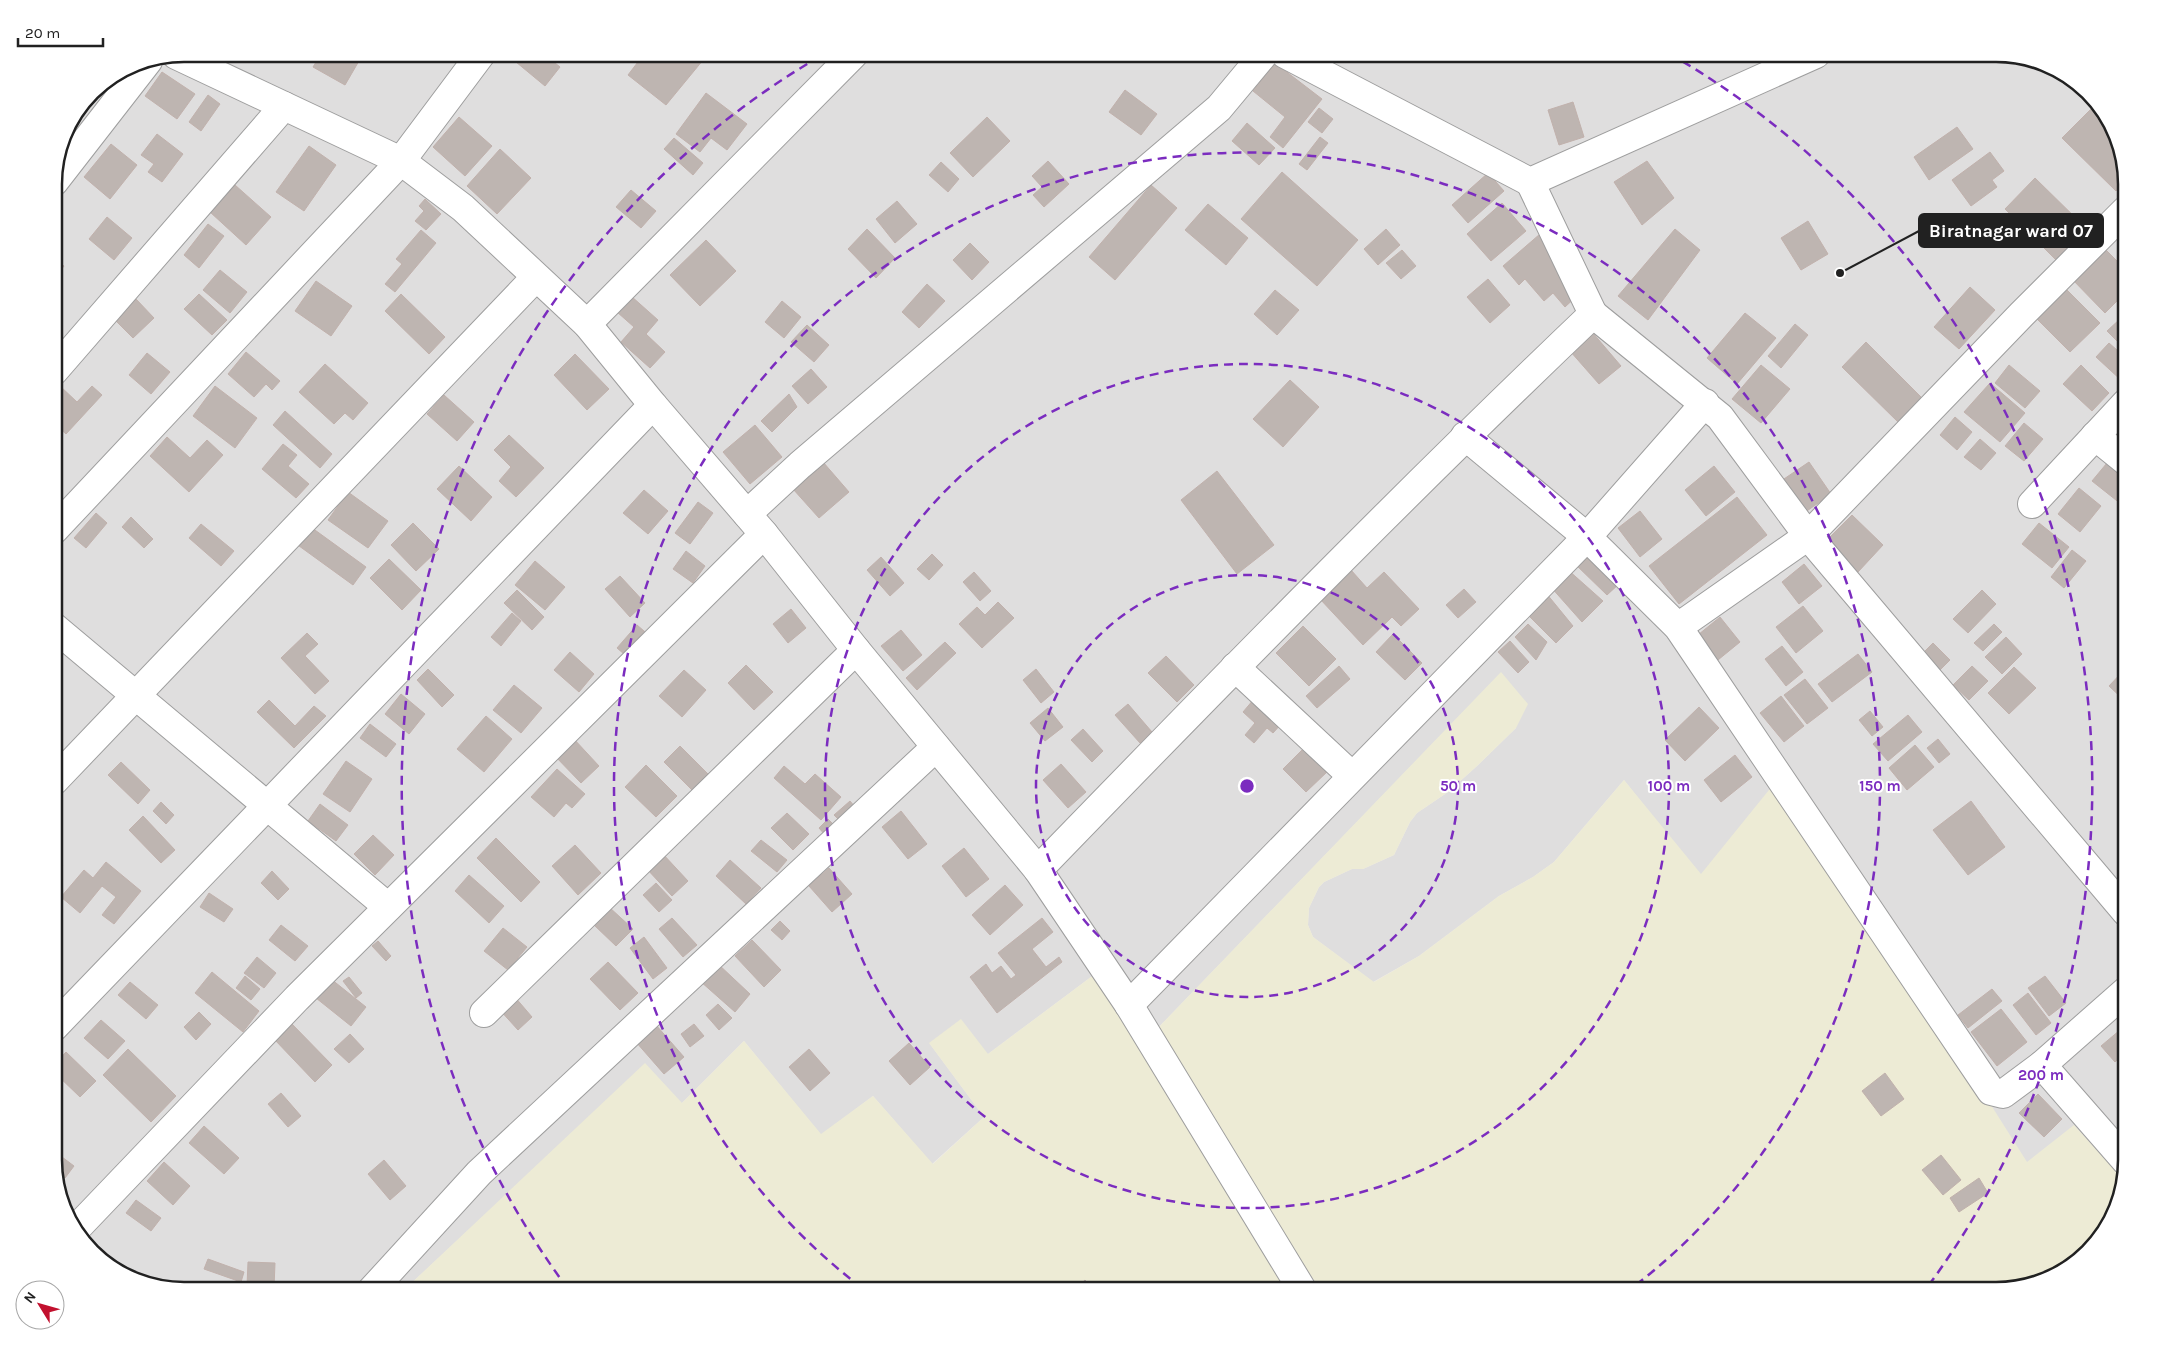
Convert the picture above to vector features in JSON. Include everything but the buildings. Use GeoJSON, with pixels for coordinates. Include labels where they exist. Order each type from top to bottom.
{"type":"FeatureCollection","features":[{"type":"Feature","properties":{"kind":"street"},"geometry":{"type":"LineString","coordinates":[[193,63],[401,161],[463,208],[535,278],[587,324],[653,405],[756,524],[856,650],[1038,870],[1128,1005],[1297,1282]]}},
{"type":"Feature","properties":{"kind":"street"},"geometry":{"type":"LineString","coordinates":[[63,520],[401,161],[474,63]]}},
{"type":"Feature","properties":{"kind":"street"},"geometry":{"type":"LineString","coordinates":[[587,324],[845,63]]}},
{"type":"Feature","properties":{"kind":"street"},"geometry":{"type":"LineString","coordinates":[[81,1224],[756,524],[808,458],[1219,108],[1256,63]]}},
{"type":"Feature","properties":{"kind":"street"},"geometry":{"type":"LineString","coordinates":[[1302,63],[1530,182],[1594,314],[1720,417],[1808,536],[2118,902]]}},
{"type":"Feature","properties":{"kind":"street"},"geometry":{"type":"LineString","coordinates":[[1530,182],[1796,63]]}},
{"type":"Feature","properties":{"kind":"street"},"geometry":{"type":"LineString","coordinates":[[64,169],[140,71]]}},
{"type":"Feature","properties":{"kind":"street"},"geometry":{"type":"LineString","coordinates":[[63,361],[284,106]]}},
{"type":"Feature","properties":{"kind":"street"},"geometry":{"type":"LineString","coordinates":[[1678,627],[1808,536],[2022,314],[2117,219]]}},
{"type":"Feature","properties":{"kind":"street"},"geometry":{"type":"LineString","coordinates":[[63,772],[535,278]]}},
{"type":"Feature","properties":{"kind":"street"},"geometry":{"type":"LineString","coordinates":[[1038,870],[1235,667],[1465,436],[1594,314]]}},
{"type":"Feature","properties":{"kind":"street"},"geometry":{"type":"LineString","coordinates":[[1128,1005],[1587,537],[1705,403]]}},
{"type":"Feature","properties":{"kind":"street"},"geometry":{"type":"LineString","coordinates":[[63,1018],[653,405]]}},
{"type":"Feature","properties":{"kind":"street"},"geometry":{"type":"LineString","coordinates":[[2032,504],[2117,412]]}},
{"type":"Feature","properties":{"kind":"street"},"geometry":{"type":"LineString","coordinates":[[1465,436],[1587,537],[1678,627],[1991,1090],[2003,1094],[2042,1065],[2118,998]]}},
{"type":"Feature","properties":{"kind":"street"},"geometry":{"type":"LineString","coordinates":[[2095,436],[2117,454]]}},
{"type":"Feature","properties":{"kind":"street"},"geometry":{"type":"LineString","coordinates":[[63,635],[388,907]]}},
{"type":"Feature","properties":{"kind":"street"},"geometry":{"type":"LineString","coordinates":[[484,1013],[856,650]]}},
{"type":"Feature","properties":{"kind":"street"},"geometry":{"type":"LineString","coordinates":[[1235,667],[1352,776]]}},
{"type":"Feature","properties":{"kind":"street"},"geometry":{"type":"LineString","coordinates":[[379,1282],[479,1173],[936,747]]}},
{"type":"Feature","properties":{"kind":"street"},"geometry":{"type":"LineString","coordinates":[[2042,1065],[2118,1152]]}},
{"type":"Feature","properties":{"kind":"shaded area"},"geometry":{"type":"Polygon","coordinates":[[[177,63],[1996,63],[2027,67],[2042,72],[2070,88],[2092,110],[2108,138],[2115,161],[2117,177],[2118,1160],[2113,1192],[2101,1222],[2082,1247],[2070,1257],[2042,1273],[2014,1280],[1624,780],[1554,862],[1533,877],[1499,896],[1419,956],[1373,982],[1313,937],[1308,925],[1309,908],[1319,887],[1324,882],[1352,869],[1363,869],[1394,855],[1410,822],[1417,813],[1448,792],[1516,728],[1501,673],[1155,1031],[1095,974],[988,1054],[930,1044],[984,1117],[932,1164],[873,1096],[821,1135],[744,1041],[682,1103],[489,1211],[413,1282],[185,1282],[153,1278],[138,1273],[110,1257],[88,1235],[69,1200],[63,1168],[63,177],[72,138],[83,117],[98,98],[117,83],[131,75],[153,67],[177,63]]]}},
{"type":"Feature","properties":{"kind":"shaded area"},"geometry":{"type":"Polygon","coordinates":[[[1501,672],[1528,704],[1516,728],[1448,792],[1417,813],[1410,822],[1394,855],[1363,869],[1352,869],[1324,882],[1319,887],[1309,908],[1308,925],[1313,937],[1374,982],[1419,956],[1499,896],[1533,877],[1554,862],[1624,780],[1701,874],[1773,785],[1991,1105],[2027,1162],[2074,1125],[2117,1172],[2116,1176],[2113,1192],[2101,1222],[2082,1247],[2070,1257],[2042,1273],[2011,1281],[1316,1282],[1296,1255],[1155,1031],[1501,672]]]}},
{"type":"Feature","properties":{"kind":"shaded area"},"geometry":{"type":"Polygon","coordinates":[[[1095,974],[1290,1282],[413,1282],[645,1063],[682,1103],[744,1041],[821,1134],[873,1096],[933,1164],[984,1117],[929,1043],[961,1019],[988,1054],[1095,974]]]}},
{"type":"Feature","properties":{"kind":"place","name":"Biratnagar ward 07"},"geometry":{"type":"Point","coordinates":[1840,273]}}]}
